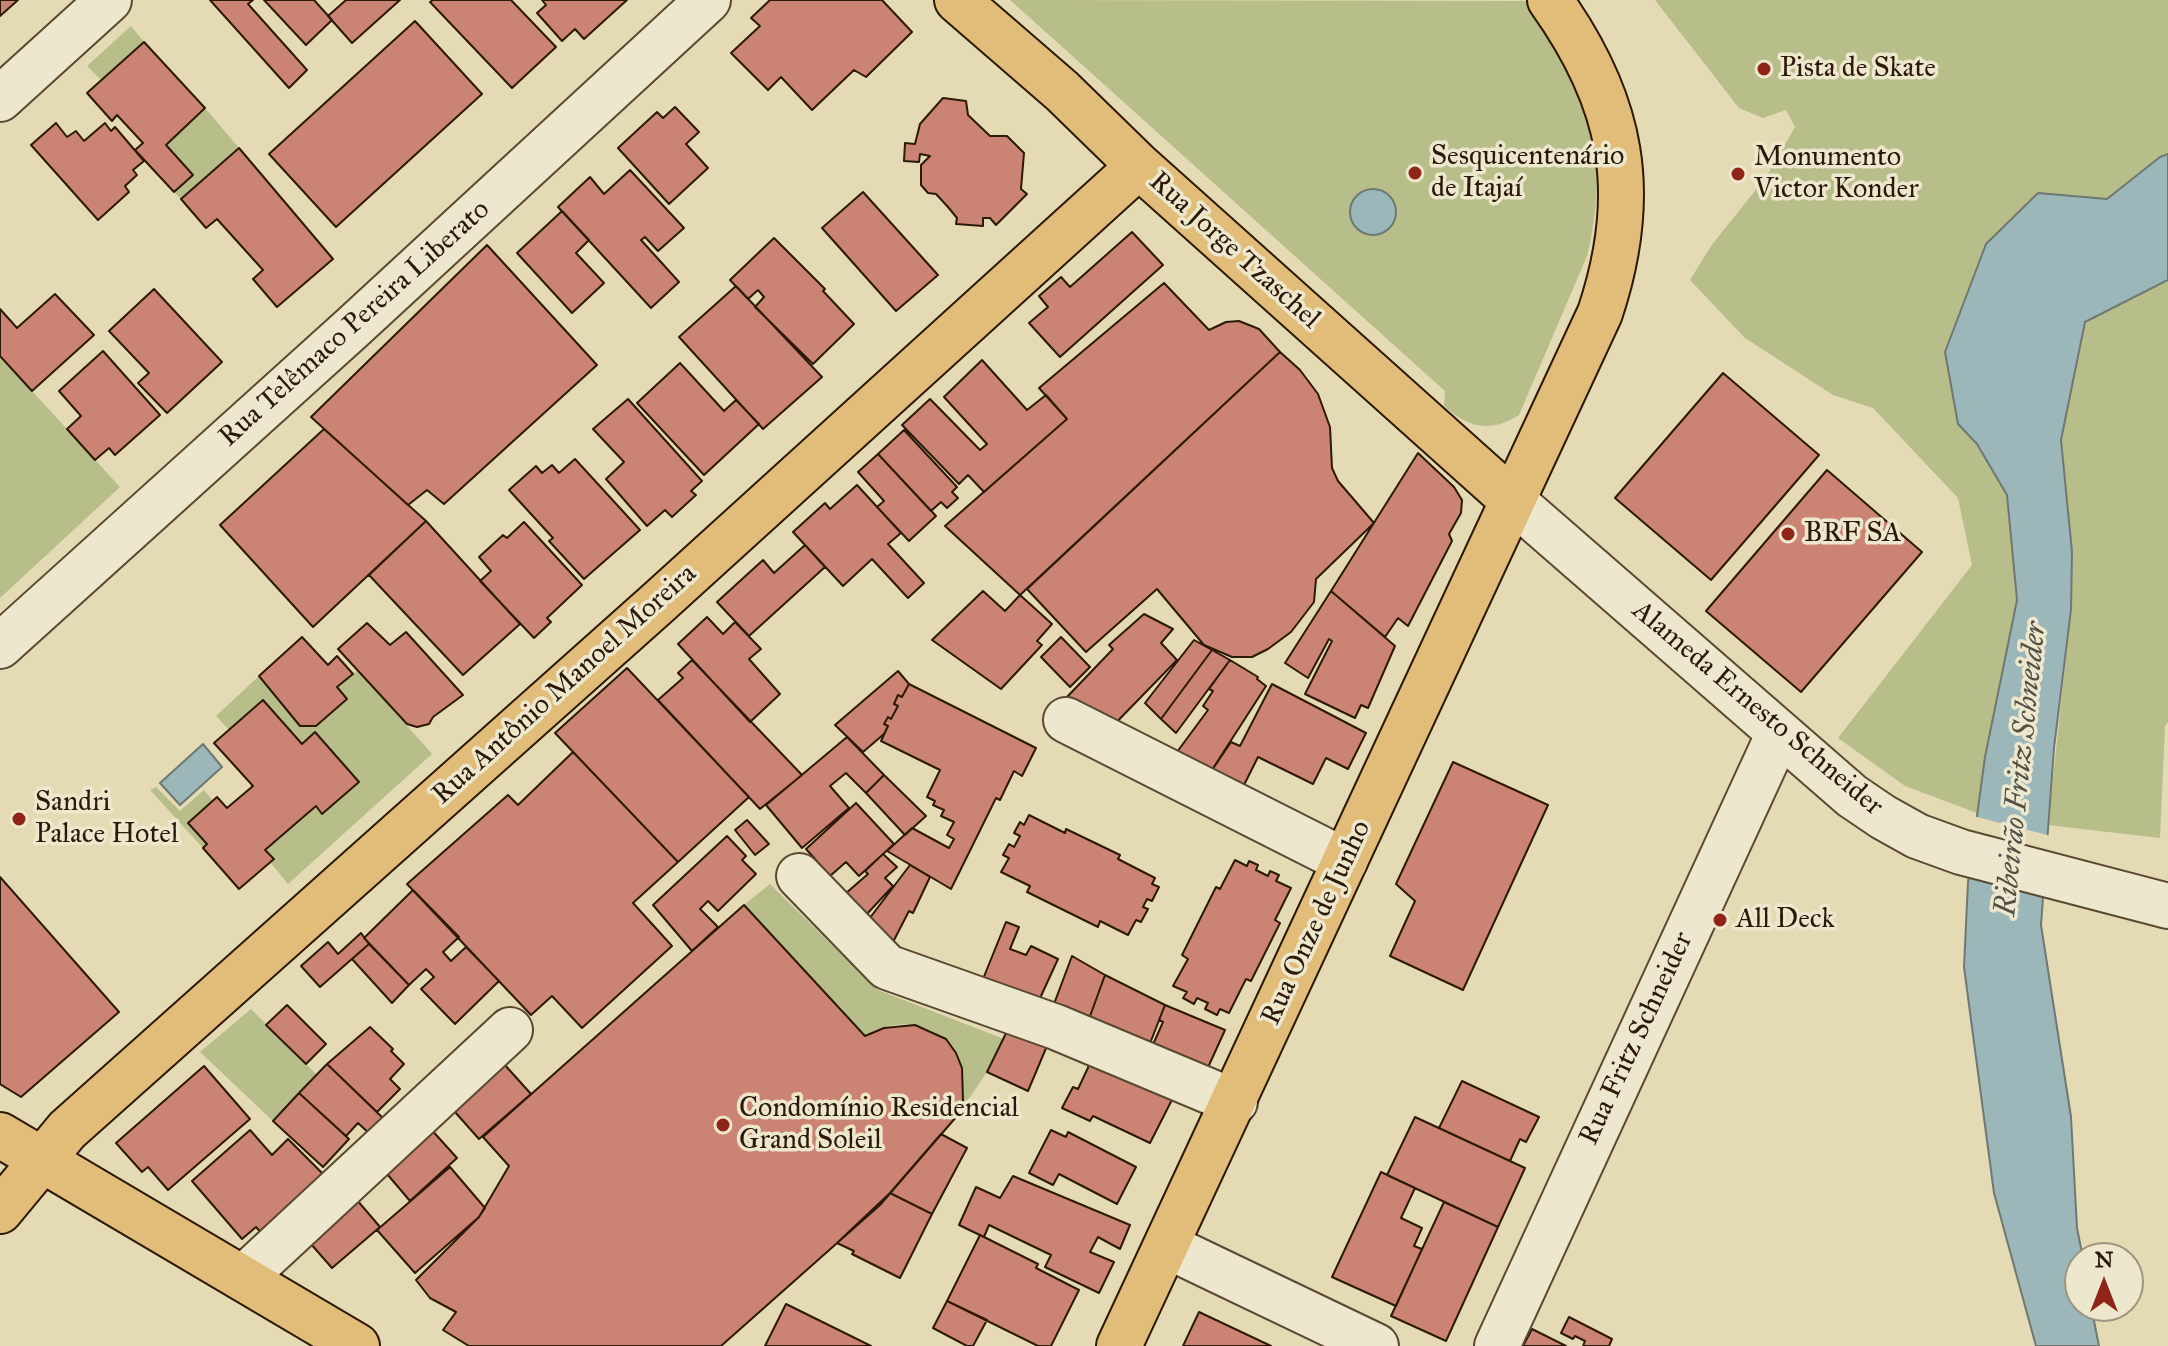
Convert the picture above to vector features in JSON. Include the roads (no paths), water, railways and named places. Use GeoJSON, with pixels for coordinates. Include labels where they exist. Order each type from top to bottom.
{"type":"FeatureCollection","features":[{"type":"Feature","properties":{"kind":"main road","name":"Rua Jorge Tzaschel"},"geometry":{"type":"LineString","coordinates":[[957,0],[1062,91],[1139,166],[1512,500]]}},
{"type":"Feature","properties":{"kind":"main road","name":"Rua Onze de Junho"},"geometry":{"type":"LineString","coordinates":[[1119,1346],[1600,313],[1614,269],[1622,202],[1618,150],[1606,99],[1587,58],[1550,0]]}},
{"type":"Feature","properties":{"kind":"main road","name":"Rua Antônio Manoel Moreira"},"geometry":{"type":"LineString","coordinates":[[0,1211],[67,1130],[659,602],[1139,166]]}},
{"type":"Feature","properties":{"kind":"main road"},"geometry":{"type":"LineString","coordinates":[[0,1135],[357,1346]]}},
{"type":"Feature","properties":{"kind":"street"},"geometry":{"type":"LineString","coordinates":[[0,99],[109,0]]}},
{"type":"Feature","properties":{"kind":"street","name":"Rua Telêmaco Pereira Liberato"},"geometry":{"type":"LineString","coordinates":[[0,646],[708,0]]}},
{"type":"Feature","properties":{"kind":"street","name":"Alameda Ernesto Schneider"},"geometry":{"type":"LineString","coordinates":[[1512,500],[1852,796],[1883,817],[1917,836],[1961,852],[2168,906]]}},
{"type":"Feature","properties":{"kind":"street"},"geometry":{"type":"LineString","coordinates":[[1066,720],[1345,861]]}},
{"type":"Feature","properties":{"kind":"street","name":"Rua Fritz Schneider"},"geometry":{"type":"LineString","coordinates":[[1497,1346],[1779,733]]}},
{"type":"Feature","properties":{"kind":"street"},"geometry":{"type":"LineString","coordinates":[[799,876],[887,967],[1056,1027],[1235,1102]]}},
{"type":"Feature","properties":{"kind":"street"},"geometry":{"type":"LineString","coordinates":[[243,1278],[510,1030]]}},
{"type":"Feature","properties":{"kind":"street"},"geometry":{"type":"LineString","coordinates":[[1167,1246],[1376,1346]]}},
{"type":"Feature","properties":{"kind":"water","name":"Ribeirão Fritz Schneider"},"geometry":{"type":"Polygon","coordinates":[[[2168,154],[2168,280],[2085,322],[2061,440],[2072,552],[2071,609],[2054,748],[2041,925],[2071,1117],[2080,1242],[2064,1242],[2064,1322],[2094,1322],[2099,1346],[2036,1346],[1994,1193],[1964,967],[1968,882],[1985,757],[2017,600],[2007,495],[1977,444],[1958,424],[1945,352],[1986,244],[2038,193],[2107,199],[2168,154]]]}},
{"type":"Feature","properties":{"kind":"water"},"geometry":{"type":"Polygon","coordinates":[[[1373,189],[1389,196],[1396,212],[1389,228],[1373,235],[1357,228],[1350,212],[1357,196],[1373,189]]]}},
{"type":"Feature","properties":{"kind":"water"},"geometry":{"type":"Polygon","coordinates":[[[203,744],[222,767],[180,805],[160,783],[203,744]]]}},
{"type":"Feature","properties":{"kind":"place","name":"Pista de Skate"},"geometry":{"type":"Point","coordinates":[1764,69]}},
{"type":"Feature","properties":{"kind":"place","name":"Sesquicentenário de Itajaí"},"geometry":{"type":"Point","coordinates":[1415,173]}},
{"type":"Feature","properties":{"kind":"place","name":"Monumento Victor Konder"},"geometry":{"type":"Point","coordinates":[1738,174]}},
{"type":"Feature","properties":{"kind":"place","name":"BRF SA"},"geometry":{"type":"Point","coordinates":[1788,534]}},
{"type":"Feature","properties":{"kind":"place","name":"Sandri Palace Hotel"},"geometry":{"type":"Point","coordinates":[19,819]}},
{"type":"Feature","properties":{"kind":"place","name":"All Deck"},"geometry":{"type":"Point","coordinates":[1720,920]}},
{"type":"Feature","properties":{"kind":"place","name":"Condomínio Residencial Grand Soleil"},"geometry":{"type":"Point","coordinates":[723,1125]}}]}
